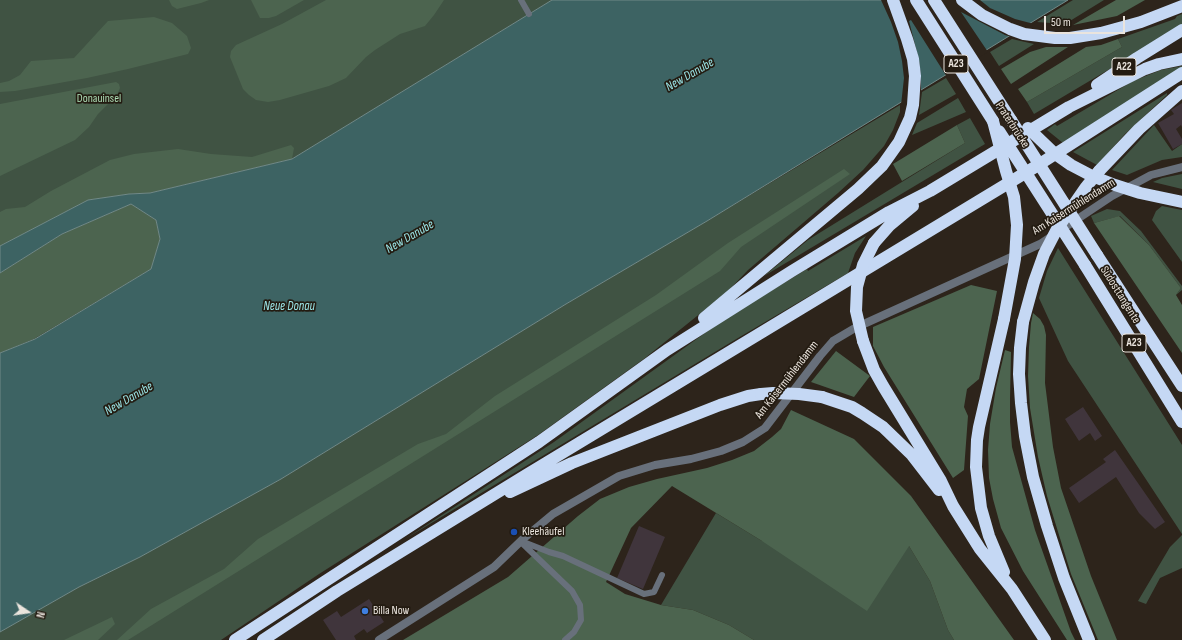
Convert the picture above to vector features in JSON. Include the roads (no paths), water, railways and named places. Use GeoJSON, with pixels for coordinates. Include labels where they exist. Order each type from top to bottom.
{"type":"FeatureCollection","features":[{"type":"Feature","properties":{"kind":"highway"},"geometry":{"type":"LineString","coordinates":[[667,350],[858,189],[882,166],[899,142],[910,118],[915,92],[915,76],[913,59],[893,0]]}},
{"type":"Feature","properties":{"kind":"highway","name":"Praterbrücke"},"geometry":{"type":"LineString","coordinates":[[916,0],[1085,264]]}},
{"type":"Feature","properties":{"kind":"highway","name":"Praterbrücke"},"geometry":{"type":"LineString","coordinates":[[934,0],[1097,254]]}},
{"type":"Feature","properties":{"kind":"highway"},"geometry":{"type":"LineString","coordinates":[[962,0],[982,15],[1010,29],[1024,34],[1055,38],[1070,38],[1101,33],[1128,26],[1176,8]]}},
{"type":"Feature","properties":{"kind":"highway","name":"A22"},"geometry":{"type":"LineString","coordinates":[[930,191],[1069,107],[1120,70],[1182,30]]}},
{"type":"Feature","properties":{"kind":"highway"},"geometry":{"type":"LineString","coordinates":[[1069,107],[1145,69],[1181,59]]}},
{"type":"Feature","properties":{"kind":"highway"},"geometry":{"type":"LineString","coordinates":[[263,640],[337,590],[1035,167],[1182,73]]}},
{"type":"Feature","properties":{"kind":"highway"},"geometry":{"type":"LineString","coordinates":[[1089,640],[1064,578],[1033,477],[1025,436],[1019,374],[1023,322],[1042,261],[1057,228],[1099,171],[1139,129],[1182,90]]}},
{"type":"Feature","properties":{"kind":"highway"},"geometry":{"type":"LineString","coordinates":[[1002,106],[1054,153],[1071,165],[1092,176],[1115,185],[1140,193],[1182,202]]}},
{"type":"Feature","properties":{"kind":"highway"},"geometry":{"type":"LineString","coordinates":[[993,122],[1014,197],[1017,225],[1015,260],[1004,318],[979,426],[976,467],[978,494],[986,526],[998,559],[1012,589]]}},
{"type":"Feature","properties":{"kind":"highway"},"geometry":{"type":"LineString","coordinates":[[930,191],[897,219],[874,243],[863,265],[857,287],[856,311],[863,341],[874,370],[941,481],[953,506],[980,549],[1012,589],[1045,640]]}},
{"type":"Feature","properties":{"kind":"highway"},"geometry":{"type":"LineString","coordinates":[[235,640],[539,442],[667,350],[863,227],[930,191]]}},
{"type":"Feature","properties":{"kind":"highway","name":"Südosttangente"},"geometry":{"type":"LineString","coordinates":[[1097,254],[1182,386]]}},
{"type":"Feature","properties":{"kind":"highway","name":"Südosttangente"},"geometry":{"type":"LineString","coordinates":[[1085,264],[1182,422]]}},
{"type":"Feature","properties":{"kind":"highway"},"geometry":{"type":"LineString","coordinates":[[472,508],[572,463],[720,404],[748,396],[786,393],[822,397],[852,407],[883,427],[912,455],[935,486],[953,506]]}},
{"type":"Feature","properties":{"kind":"street","name":"Am Kaisermühlendamm"},"geometry":{"type":"LineString","coordinates":[[378,640],[494,567],[553,514],[619,476],[655,465],[691,459],[721,450],[743,442],[765,428],[833,341],[855,328],[1040,244],[1112,196],[1152,175],[1182,167]]}},
{"type":"Feature","properties":{"kind":"lane"},"geometry":{"type":"LineString","coordinates":[[521,0],[529,14]]}},
{"type":"Feature","properties":{"kind":"lane"},"geometry":{"type":"LineString","coordinates":[[521,542],[541,550],[563,556],[644,594],[654,592],[662,575]]}},
{"type":"Feature","properties":{"kind":"lane"},"geometry":{"type":"LineString","coordinates":[[521,542],[572,591],[580,605],[581,620],[574,632],[565,640]]}},
{"type":"Feature","properties":{"kind":"water","name":"Neue Donau"},"geometry":{"type":"Polygon","coordinates":[[[552,0],[1068,0],[707,221],[566,304],[281,479],[140,557],[79,587],[0,632],[0,353],[35,339],[151,269],[160,239],[156,220],[131,204],[62,234],[0,273],[0,246],[88,200],[129,194],[150,193],[292,159],[552,0]]]}},
{"type":"Feature","properties":{"kind":"place","name":"Kleehäufel"},"geometry":{"type":"Point","coordinates":[514,532]}},
{"type":"Feature","properties":{"kind":"place","name":"Billa Now"},"geometry":{"type":"Point","coordinates":[365,611]}},
{"type":"Feature","properties":{"kind":"water label","name":"New Danube"},"geometry":{"type":"Point","coordinates":[690,75]}},
{"type":"Feature","properties":{"kind":"water label","name":"New Danube"},"geometry":{"type":"Point","coordinates":[410,237]}},
{"type":"Feature","properties":{"kind":"water label","name":"New Danube"},"geometry":{"type":"Point","coordinates":[129,399]}},
{"type":"Feature","properties":{"kind":"park label","name":"Donauinsel"},"geometry":{"type":"Point","coordinates":[99,99]}}]}
